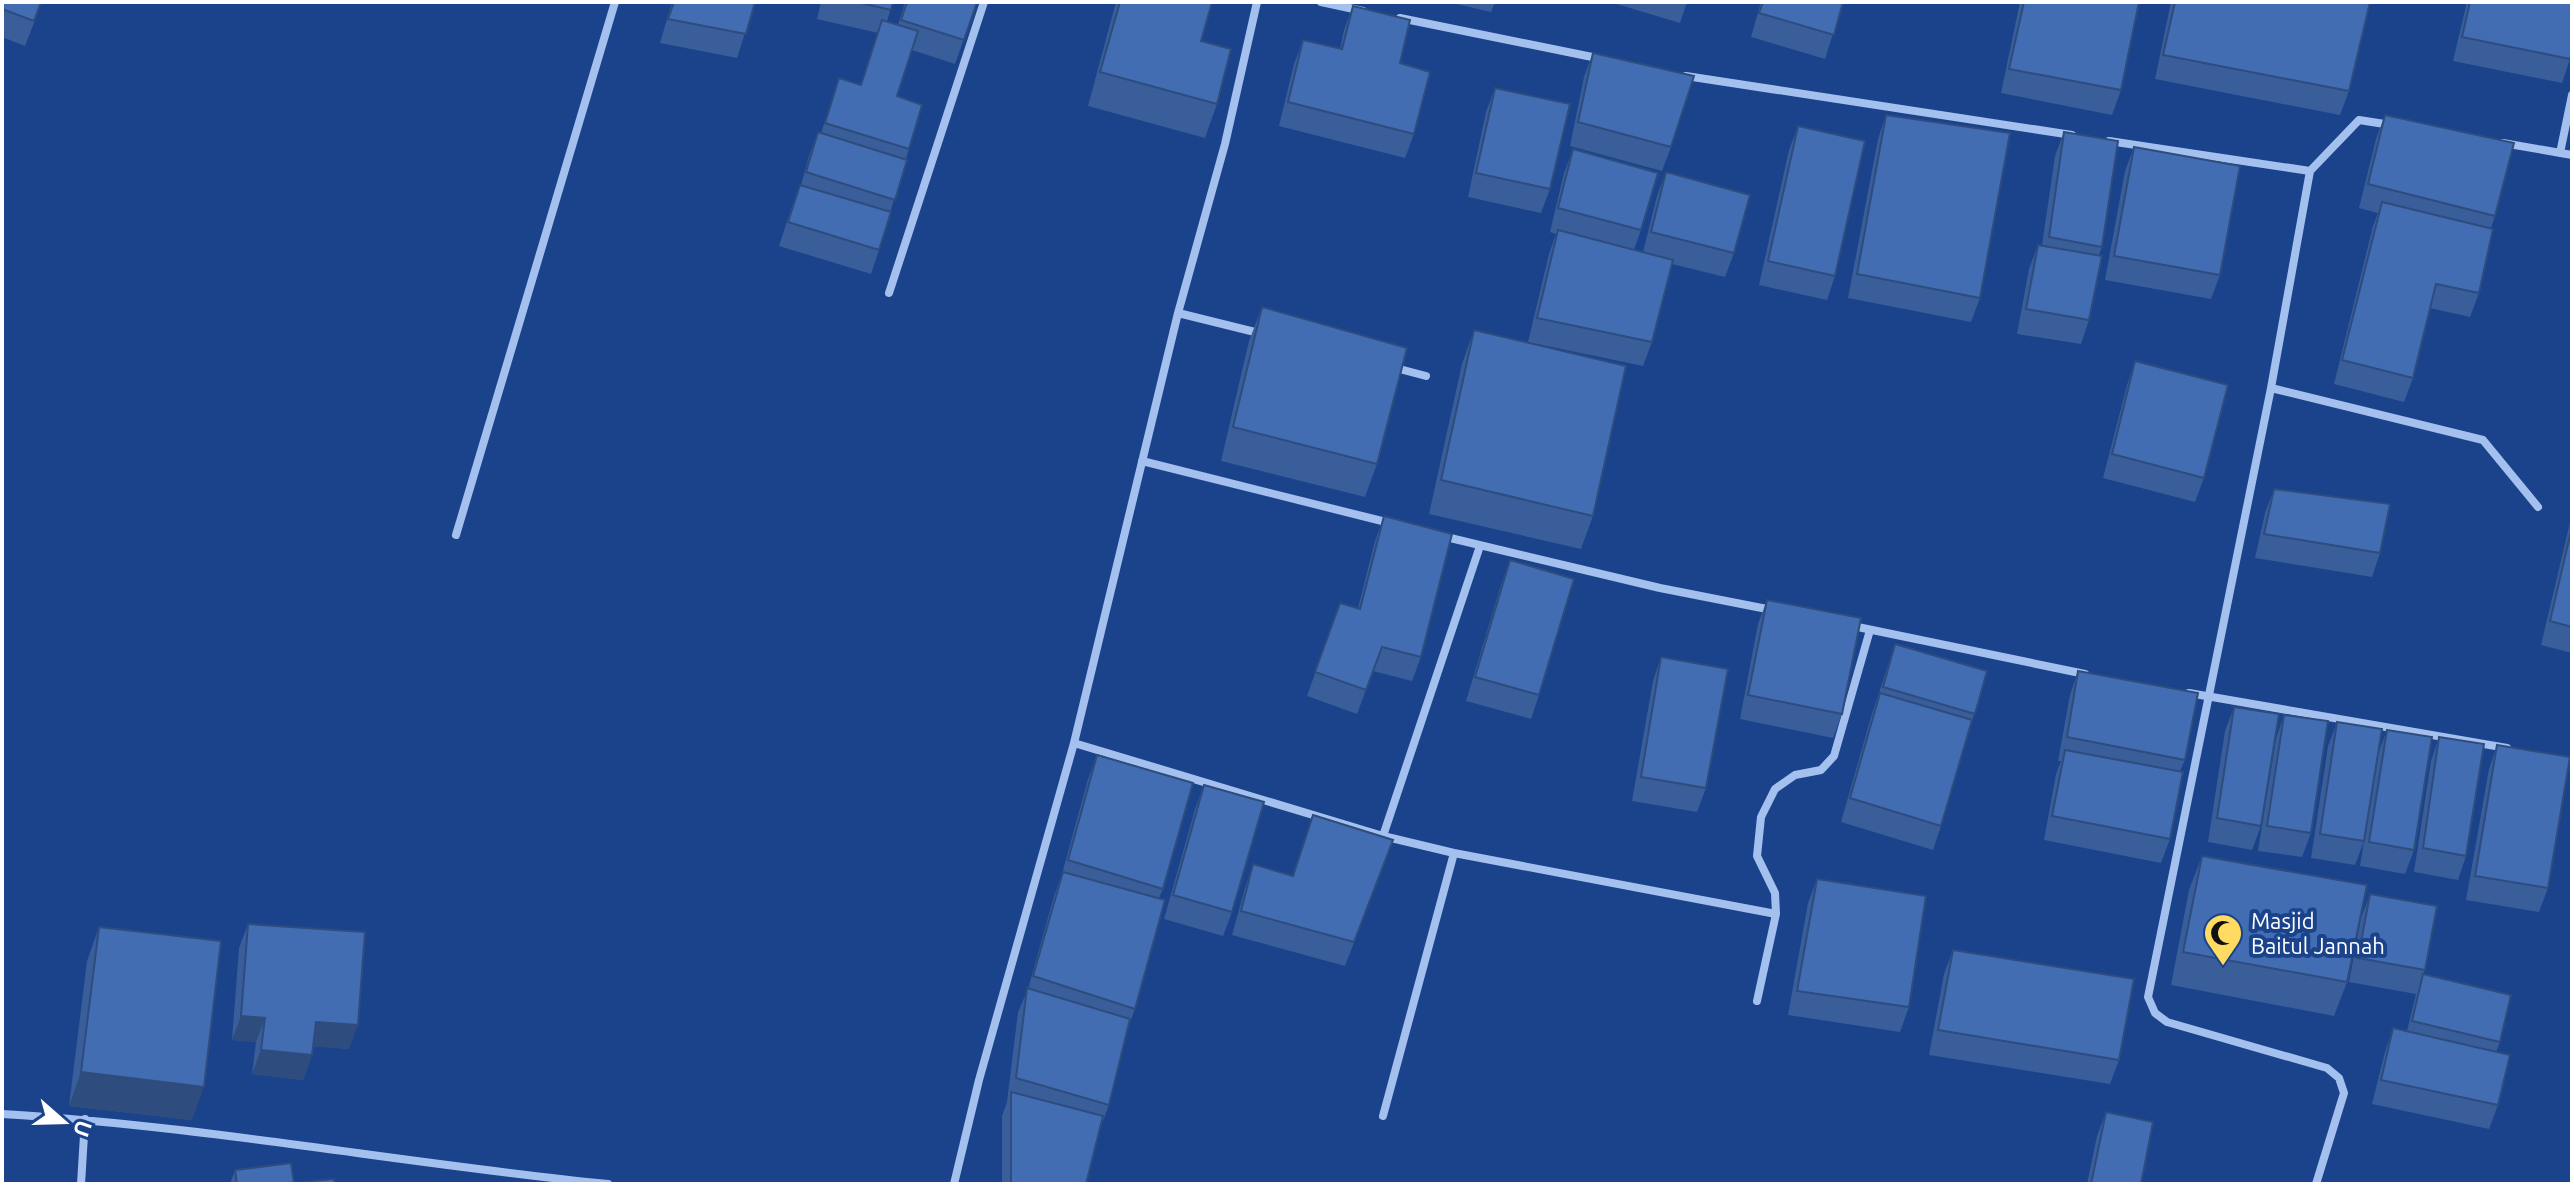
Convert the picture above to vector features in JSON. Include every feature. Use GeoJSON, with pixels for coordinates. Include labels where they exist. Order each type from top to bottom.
{"type":"FeatureCollection","features":[{"type":"Feature","properties":{"kind":"street"},"geometry":{"type":"LineString","coordinates":[[456,535],[615,2]]}},
{"type":"Feature","properties":{"kind":"street"},"geometry":{"type":"LineString","coordinates":[[889,293],[984,2]]}},
{"type":"Feature","properties":{"kind":"street"},"geometry":{"type":"LineString","coordinates":[[954,1184],[979,1080],[1074,743],[1178,313],[1225,144],[1257,2]]}},
{"type":"Feature","properties":{"kind":"street"},"geometry":{"type":"LineString","coordinates":[[1321,2],[1367,11]]}},
{"type":"Feature","properties":{"kind":"street"},"geometry":{"type":"LineString","coordinates":[[1383,15],[1616,62]]}},
{"type":"Feature","properties":{"kind":"street"},"geometry":{"type":"LineString","coordinates":[[1678,75],[2089,138]]}},
{"type":"Feature","properties":{"kind":"street"},"geometry":{"type":"LineString","coordinates":[[2560,153],[2572,95]]}},
{"type":"Feature","properties":{"kind":"street"},"geometry":{"type":"LineString","coordinates":[[2316,1184],[2344,1093],[2339,1078],[2327,1068],[2167,1022],[2155,1013],[2148,997],[2271,388],[2310,171],[2359,120],[2405,128]]}},
{"type":"Feature","properties":{"kind":"street"},"geometry":{"type":"LineString","coordinates":[[2104,140],[2310,171]]}},
{"type":"Feature","properties":{"kind":"street"},"geometry":{"type":"LineString","coordinates":[[2498,143],[2572,155]]}},
{"type":"Feature","properties":{"kind":"street"},"geometry":{"type":"LineString","coordinates":[[1178,313],[1280,339]]}},
{"type":"Feature","properties":{"kind":"street"},"geometry":{"type":"LineString","coordinates":[[1382,365],[1426,376]]}},
{"type":"Feature","properties":{"kind":"street"},"geometry":{"type":"LineString","coordinates":[[2271,388],[2483,440],[2538,507]]}},
{"type":"Feature","properties":{"kind":"street"},"geometry":{"type":"LineString","coordinates":[[1142,461],[1403,526]]}},
{"type":"Feature","properties":{"kind":"street"},"geometry":{"type":"LineString","coordinates":[[1434,534],[1660,588],[1780,612]]}},
{"type":"Feature","properties":{"kind":"street"},"geometry":{"type":"LineString","coordinates":[[1383,836],[1480,546]]}},
{"type":"Feature","properties":{"kind":"street"},"geometry":{"type":"LineString","coordinates":[[1840,624],[2088,675]]}},
{"type":"Feature","properties":{"kind":"street"},"geometry":{"type":"LineString","coordinates":[[1757,1001],[1776,914],[1775,893],[1757,856],[1761,817],[1775,789],[1795,775],[1821,770],[1834,756],[1870,630]]}},
{"type":"Feature","properties":{"kind":"street"},"geometry":{"type":"LineString","coordinates":[[2179,691],[2523,751]]}},
{"type":"Feature","properties":{"kind":"street"},"geometry":{"type":"LineString","coordinates":[[1074,743],[1383,836],[1454,853],[1776,914]]}},
{"type":"Feature","properties":{"kind":"street"},"geometry":{"type":"LineString","coordinates":[[1383,1116],[1454,853]]}},
{"type":"Feature","properties":{"kind":"street"},"geometry":{"type":"LineString","coordinates":[[2,1114],[85,1119],[515,1179],[608,1184]]}},
{"type":"Feature","properties":{"kind":"street"},"geometry":{"type":"LineString","coordinates":[[81,1184],[85,1119]]}},
{"type":"Feature","properties":{"kind":"building"},"geometry":{"type":"Polygon","coordinates":[[[2,2],[41,2],[34,21],[2,9],[2,2]]]}},
{"type":"Feature","properties":{"kind":"building"},"geometry":{"type":"Polygon","coordinates":[[[674,2],[755,2],[746,34],[668,19],[674,2]]]}},
{"type":"Feature","properties":{"kind":"building"},"geometry":{"type":"Polygon","coordinates":[[[857,2],[893,2],[891,10],[857,2]]]}},
{"type":"Feature","properties":{"kind":"building"},"geometry":{"type":"Polygon","coordinates":[[[907,2],[977,2],[964,40],[901,20],[907,2]]]}},
{"type":"Feature","properties":{"kind":"building"},"geometry":{"type":"Polygon","coordinates":[[[1120,2],[1212,2],[1201,41],[1231,49],[1217,104],[1100,72],[1120,2]]]}},
{"type":"Feature","properties":{"kind":"building"},"geometry":{"type":"Polygon","coordinates":[[[1763,2],[1843,2],[1834,35],[1759,13],[1763,2]]]}},
{"type":"Feature","properties":{"kind":"building"},"geometry":{"type":"Polygon","coordinates":[[[2024,2],[2139,2],[2121,90],[2009,69],[2024,2]]]}},
{"type":"Feature","properties":{"kind":"building"},"geometry":{"type":"Polygon","coordinates":[[[2175,2],[2370,2],[2349,91],[2163,55],[2175,2]]]}},
{"type":"Feature","properties":{"kind":"building"},"geometry":{"type":"Polygon","coordinates":[[[2470,2],[2572,2],[2570,59],[2462,37],[2470,2]]]}},
{"type":"Feature","properties":{"kind":"building"},"geometry":{"type":"Polygon","coordinates":[[[1353,6],[1410,20],[1400,63],[1430,72],[1414,134],[1288,102],[1303,40],[1342,49],[1353,6]]]}},
{"type":"Feature","properties":{"kind":"building"},"geometry":{"type":"Polygon","coordinates":[[[882,20],[918,31],[897,96],[922,105],[909,149],[825,123],[839,78],[861,85],[882,20]]]}},
{"type":"Feature","properties":{"kind":"building"},"geometry":{"type":"Polygon","coordinates":[[[1593,53],[1694,76],[1671,147],[1578,122],[1593,53]]]}},
{"type":"Feature","properties":{"kind":"building"},"geometry":{"type":"Polygon","coordinates":[[[1495,88],[1570,104],[1550,189],[1476,173],[1495,88]]]}},
{"type":"Feature","properties":{"kind":"building"},"geometry":{"type":"Polygon","coordinates":[[[1886,115],[2010,133],[1980,298],[1857,274],[1886,115]]]}},
{"type":"Feature","properties":{"kind":"building"},"geometry":{"type":"Polygon","coordinates":[[[2385,115],[2514,143],[2495,216],[2368,184],[2385,115]]]}},
{"type":"Feature","properties":{"kind":"building"},"geometry":{"type":"Polygon","coordinates":[[[1798,126],[1865,141],[1835,276],[1768,261],[1798,126]]]}},
{"type":"Feature","properties":{"kind":"building"},"geometry":{"type":"Polygon","coordinates":[[[818,132],[907,160],[895,200],[806,172],[818,132]]]}},
{"type":"Feature","properties":{"kind":"building"},"geometry":{"type":"Polygon","coordinates":[[[2064,132],[2118,141],[2102,247],[2049,237],[2064,132]]]}},
{"type":"Feature","properties":{"kind":"building"},"geometry":{"type":"Polygon","coordinates":[[[2134,147],[2240,166],[2220,275],[2114,256],[2134,147]]]}},
{"type":"Feature","properties":{"kind":"building"},"geometry":{"type":"Polygon","coordinates":[[[1573,149],[1658,173],[1641,230],[1558,208],[1573,149]]]}},
{"type":"Feature","properties":{"kind":"building"},"geometry":{"type":"Polygon","coordinates":[[[1666,172],[1750,195],[1734,253],[1651,232],[1666,172]]]}},
{"type":"Feature","properties":{"kind":"building"},"geometry":{"type":"Polygon","coordinates":[[[800,185],[891,212],[879,250],[788,222],[800,185]]]}},
{"type":"Feature","properties":{"kind":"building"},"geometry":{"type":"Polygon","coordinates":[[[2382,202],[2493,229],[2479,293],[2436,284],[2413,378],[2342,360],[2382,202]]]}},
{"type":"Feature","properties":{"kind":"building"},"geometry":{"type":"Polygon","coordinates":[[[1558,230],[1673,260],[1652,342],[1537,318],[1558,230]]]}},
{"type":"Feature","properties":{"kind":"building"},"geometry":{"type":"Polygon","coordinates":[[[2038,245],[2102,256],[2089,320],[2026,309],[2038,245]]]}},
{"type":"Feature","properties":{"kind":"building"},"geometry":{"type":"Polygon","coordinates":[[[1262,307],[1407,348],[1377,464],[1233,427],[1262,307]]]}},
{"type":"Feature","properties":{"kind":"building"},"geometry":{"type":"Polygon","coordinates":[[[1474,330],[1626,366],[1593,516],[1441,480],[1474,330]]]}},
{"type":"Feature","properties":{"kind":"building"},"geometry":{"type":"Polygon","coordinates":[[[2135,361],[2228,385],[2204,478],[2112,454],[2135,361]]]}},
{"type":"Feature","properties":{"kind":"building"},"geometry":{"type":"Polygon","coordinates":[[[2274,489],[2390,504],[2380,553],[2264,534],[2274,489]]]}},
{"type":"Feature","properties":{"kind":"building"},"geometry":{"type":"Polygon","coordinates":[[[1384,516],[1452,534],[1421,657],[1382,647],[1366,690],[1315,672],[1340,603],[1360,609],[1384,516]]]}},
{"type":"Feature","properties":{"kind":"building"},"geometry":{"type":"Polygon","coordinates":[[[2572,527],[2572,627],[2550,621],[2572,527]]]}},
{"type":"Feature","properties":{"kind":"building"},"geometry":{"type":"Polygon","coordinates":[[[1510,560],[1574,579],[1539,695],[1475,677],[1510,560]]]}},
{"type":"Feature","properties":{"kind":"building"},"geometry":{"type":"Polygon","coordinates":[[[1767,600],[1861,618],[1842,714],[1748,695],[1767,600]]]}},
{"type":"Feature","properties":{"kind":"building"},"geometry":{"type":"Polygon","coordinates":[[[1895,644],[1987,671],[1975,714],[1883,687],[1895,644]]]}},
{"type":"Feature","properties":{"kind":"building"},"geometry":{"type":"Polygon","coordinates":[[[1661,657],[1728,669],[1706,788],[1641,777],[1661,657]]]}},
{"type":"Feature","properties":{"kind":"building"},"geometry":{"type":"Polygon","coordinates":[[[2078,671],[2198,693],[2185,760],[2067,737],[2078,671]]]}},
{"type":"Feature","properties":{"kind":"building"},"geometry":{"type":"Polygon","coordinates":[[[1880,693],[1972,720],[1941,826],[1850,798],[1880,693]]]}},
{"type":"Feature","properties":{"kind":"building"},"geometry":{"type":"Polygon","coordinates":[[[2234,707],[2279,714],[2261,826],[2217,818],[2234,707]]]}},
{"type":"Feature","properties":{"kind":"building"},"geometry":{"type":"Polygon","coordinates":[[[2284,715],[2328,721],[2311,833],[2267,826],[2284,715]]]}},
{"type":"Feature","properties":{"kind":"building"},"geometry":{"type":"Polygon","coordinates":[[[2337,722],[2382,729],[2364,841],[2320,834],[2337,722]]]}},
{"type":"Feature","properties":{"kind":"building"},"geometry":{"type":"Polygon","coordinates":[[[2387,730],[2432,737],[2414,850],[2369,842],[2387,730]]]}},
{"type":"Feature","properties":{"kind":"building"},"geometry":{"type":"Polygon","coordinates":[[[2439,737],[2484,744],[2466,856],[2423,848],[2439,737]]]}},
{"type":"Feature","properties":{"kind":"building"},"geometry":{"type":"Polygon","coordinates":[[[2497,745],[2570,757],[2548,888],[2475,876],[2497,745]]]}},
{"type":"Feature","properties":{"kind":"building"},"geometry":{"type":"Polygon","coordinates":[[[2065,750],[2183,772],[2170,839],[2052,816],[2065,750]]]}},
{"type":"Feature","properties":{"kind":"building"},"geometry":{"type":"Polygon","coordinates":[[[1097,755],[1193,783],[1163,889],[1068,860],[1097,755]]]}},
{"type":"Feature","properties":{"kind":"building"},"geometry":{"type":"Polygon","coordinates":[[[1204,785],[1264,802],[1232,912],[1173,895],[1204,785]]]}},
{"type":"Feature","properties":{"kind":"building"},"geometry":{"type":"Polygon","coordinates":[[[1313,815],[1393,840],[1354,942],[1241,911],[1253,864],[1293,876],[1313,815]]]}},
{"type":"Feature","properties":{"kind":"building"},"geometry":{"type":"Polygon","coordinates":[[[2202,856],[2367,885],[2347,982],[2183,952],[2202,856]]]}},
{"type":"Feature","properties":{"kind":"building"},"geometry":{"type":"Polygon","coordinates":[[[1063,872],[1165,900],[1135,1009],[1033,976],[1063,872]]]}},
{"type":"Feature","properties":{"kind":"building"},"geometry":{"type":"Polygon","coordinates":[[[1817,879],[1926,896],[1909,1007],[1797,991],[1817,879]]]}},
{"type":"Feature","properties":{"kind":"building"},"geometry":{"type":"Polygon","coordinates":[[[2370,894],[2437,906],[2425,970],[2358,958],[2370,894]]]}},
{"type":"Feature","properties":{"kind":"building"},"geometry":{"type":"Polygon","coordinates":[[[248,924],[365,932],[358,1025],[316,1022],[312,1055],[261,1050],[265,1018],[241,1016],[248,924]]]}},
{"type":"Feature","properties":{"kind":"building"},"geometry":{"type":"Polygon","coordinates":[[[99,927],[221,941],[204,1087],[81,1072],[99,927]]]}},
{"type":"Feature","properties":{"kind":"building"},"geometry":{"type":"Polygon","coordinates":[[[1953,950],[2134,979],[2119,1060],[1938,1030],[1953,950]]]}},
{"type":"Feature","properties":{"kind":"building"},"geometry":{"type":"Polygon","coordinates":[[[2423,974],[2511,995],[2500,1042],[2412,1021],[2423,974]]]}},
{"type":"Feature","properties":{"kind":"building"},"geometry":{"type":"Polygon","coordinates":[[[1027,988],[1130,1019],[1109,1105],[1016,1078],[1027,988]]]}},
{"type":"Feature","properties":{"kind":"building"},"geometry":{"type":"Polygon","coordinates":[[[2393,1028],[2510,1055],[2498,1105],[2381,1080],[2393,1028]]]}},
{"type":"Feature","properties":{"kind":"building"},"geometry":{"type":"Polygon","coordinates":[[[1011,1092],[1103,1116],[1086,1184],[1011,1184],[1011,1092]]]}},
{"type":"Feature","properties":{"kind":"building"},"geometry":{"type":"Polygon","coordinates":[[[2106,1112],[2153,1122],[2141,1184],[2091,1184],[2106,1112]]]}},
{"type":"Feature","properties":{"kind":"building"},"geometry":{"type":"Polygon","coordinates":[[[291,1163],[294,1183],[334,1179],[335,1184],[237,1184],[235,1170],[291,1163]]]}},
{"type":"Feature","properties":{"kind":"place","name":"Masjid Baitul Jannah"},"geometry":{"type":"Point","coordinates":[2223,967]}}]}
